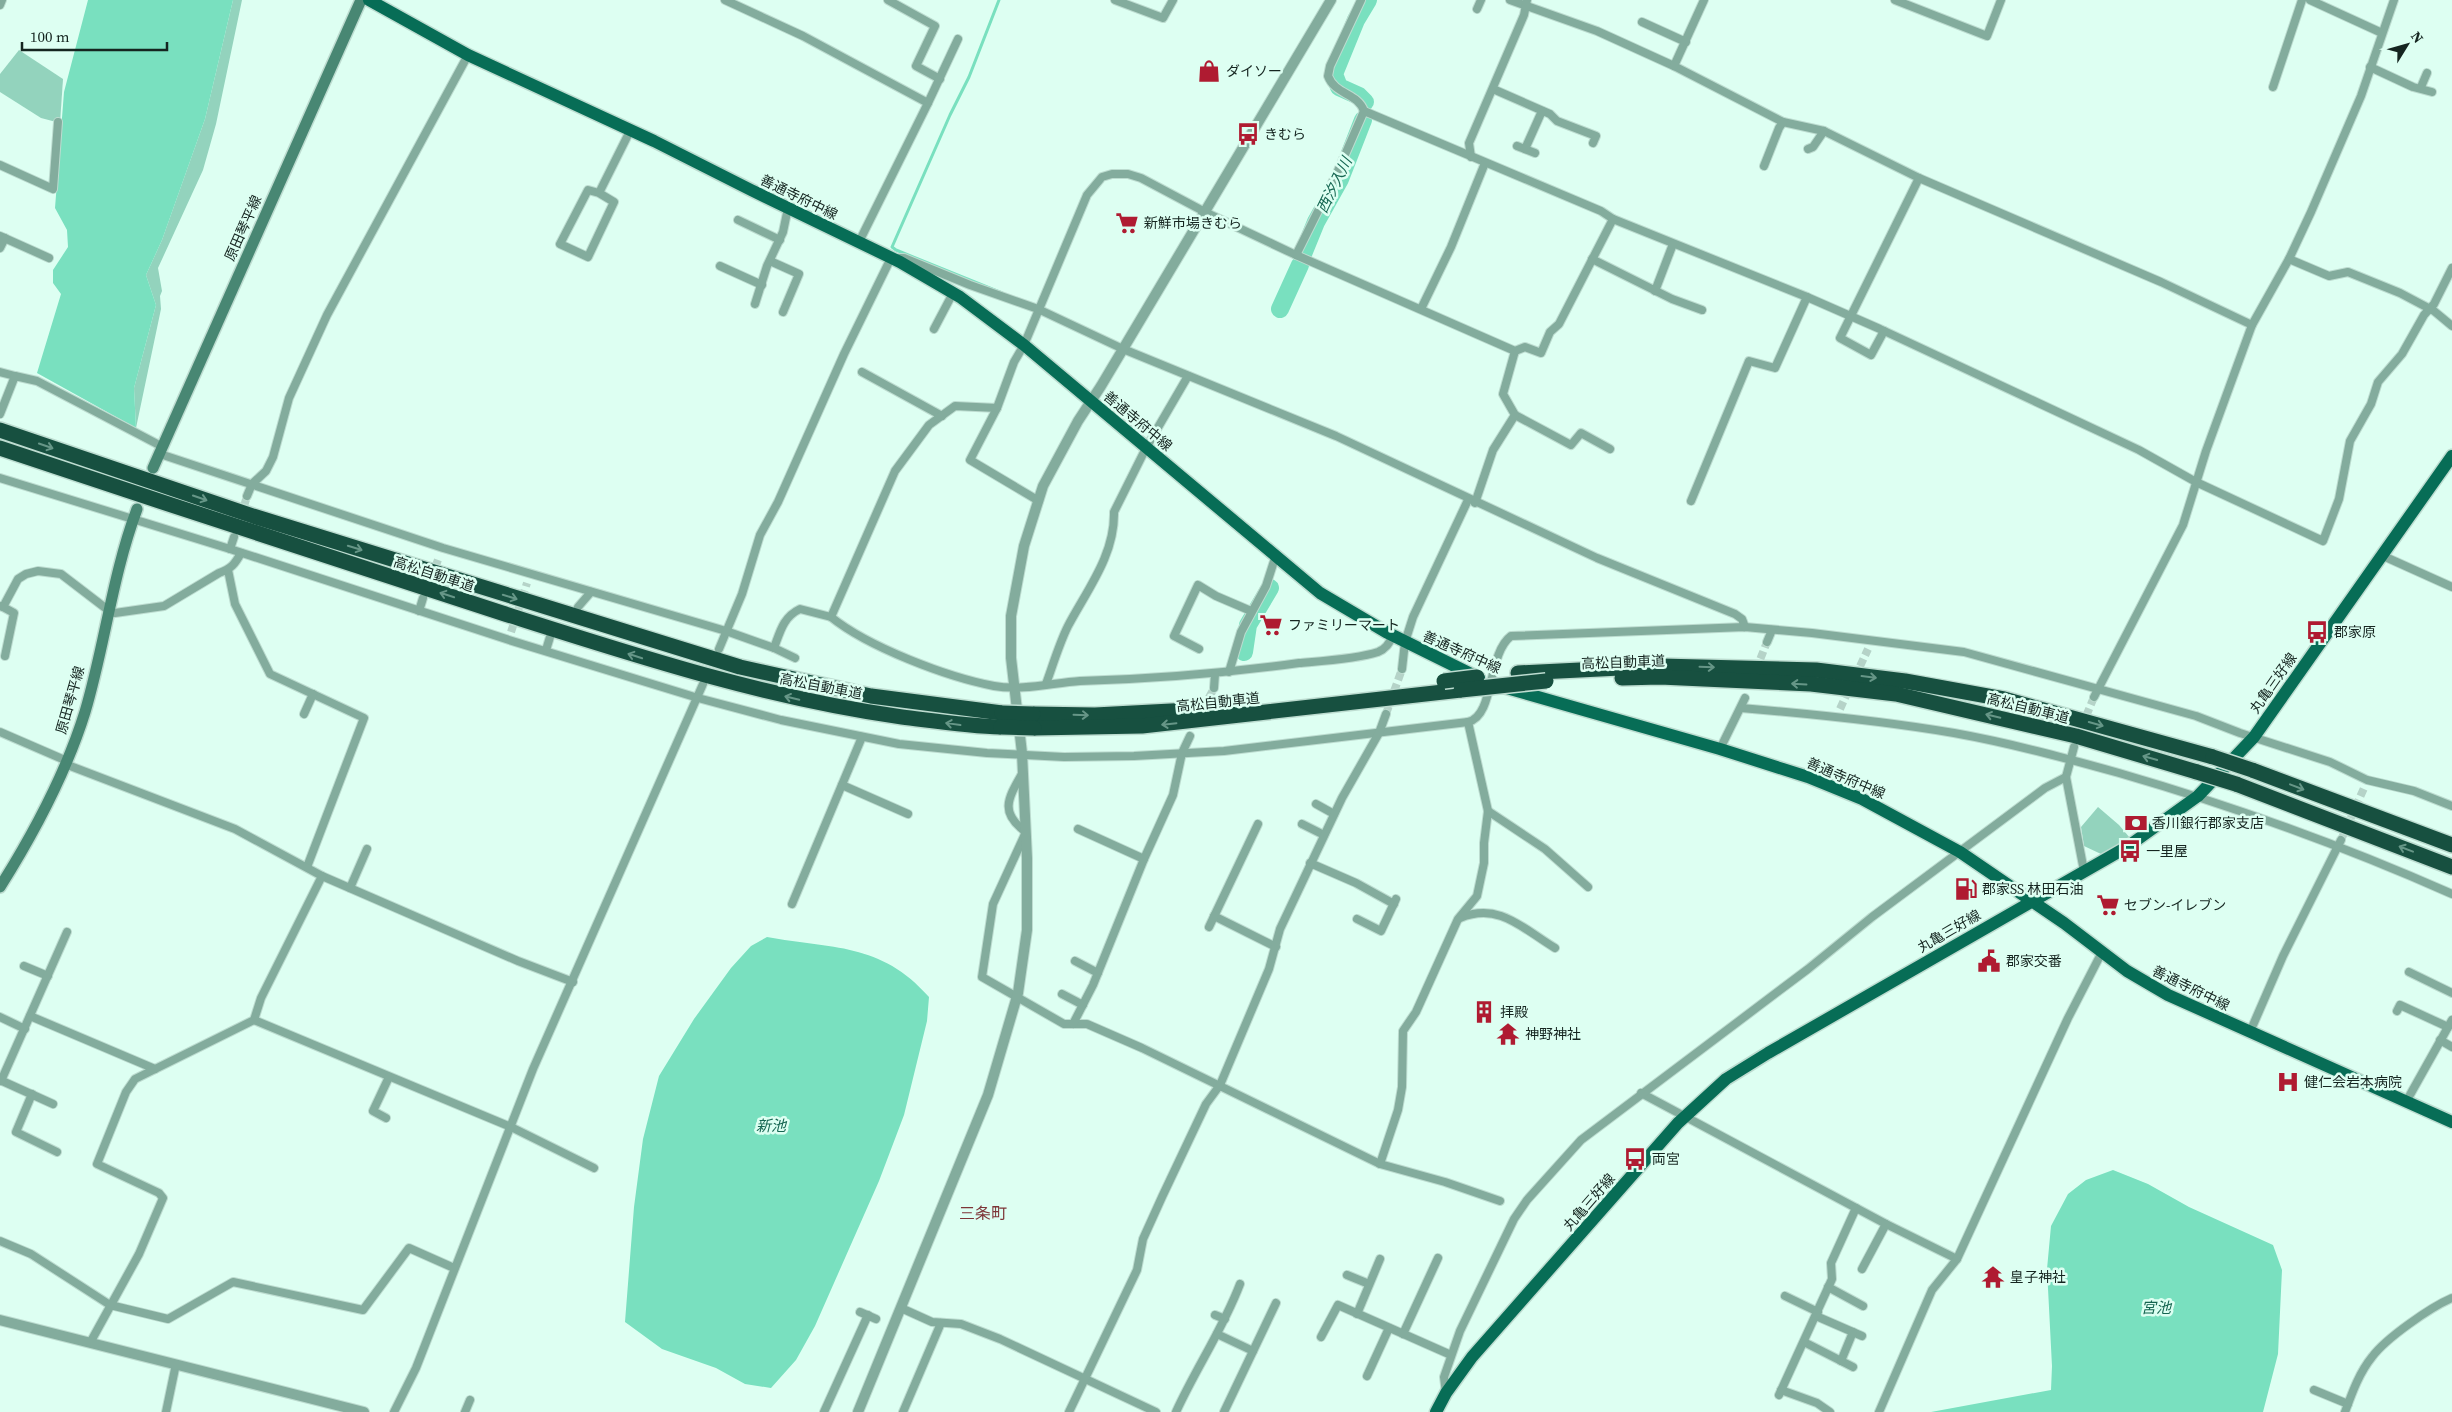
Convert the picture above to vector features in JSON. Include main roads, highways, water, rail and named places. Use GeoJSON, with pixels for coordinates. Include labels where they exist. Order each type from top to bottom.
{"type":"FeatureCollection","features":[{"type":"Feature","properties":{"kind":"highway","name":"高松自動車道"},"geometry":{"type":"LineString","coordinates":[[0,430],[253,516],[740,667],[871,696],[1001,720],[1142,726],[1546,681],[1660,676],[1811,684],[1896,694],[2076,736],[2236,784],[2452,866]]}},
{"type":"Feature","properties":{"kind":"highway","name":"高松自動車道"},"geometry":{"type":"LineString","coordinates":[[0,448],[251,532],[653,662],[726,682],[812,703],[868,712],[972,726],[1001,720]]}},
{"type":"Feature","properties":{"kind":"highway","name":"高松自動車道"},"geometry":{"type":"LineString","coordinates":[[1033,721],[1095,715],[1225,708],[1518,673],[1661,666],[1834,673],[1906,681],[2004,699],[2213,757],[2452,845]]}},
{"type":"Feature","properties":{"kind":"main road","name":"原田琴平線"},"geometry":{"type":"LineString","coordinates":[[153,468],[361,0]]}},
{"type":"Feature","properties":{"kind":"main road","name":"善通寺府中線"},"geometry":{"type":"LineString","coordinates":[[369,0],[468,55],[631,129],[891,258],[953,293],[994,320],[1275,558],[1320,593],[1399,639],[1490,682],[1585,712],[1720,749],[1808,776],[1862,798],[1960,852],[2032,901],[2102,954],[2168,995],[2452,1122]]}},
{"type":"Feature","properties":{"kind":"main road","name":"丸亀三好線"},"geometry":{"type":"LineString","coordinates":[[1436,1412],[1472,1357],[1685,1116],[1726,1079],[2128,847],[2198,796],[2254,737],[2452,456]]}},
{"type":"Feature","properties":{"kind":"main road","name":"原田琴平線"},"geometry":{"type":"LineString","coordinates":[[0,887],[24,846],[66,763],[85,711],[121,552],[135,515]]}},
{"type":"Feature","properties":{"kind":"water"},"geometry":{"type":"Polygon","coordinates":[[[88,0],[233,0],[205,119],[162,240],[146,275],[156,305],[134,388],[136,428],[37,373],[61,294],[53,283],[53,270],[68,247],[67,230],[55,208],[64,92],[88,0]]]}},
{"type":"Feature","properties":{"kind":"water","name":"新池"},"geometry":{"type":"Polygon","coordinates":[[[767,937],[834,947],[874,957],[911,979],[929,997],[927,1021],[904,1115],[879,1181],[815,1326],[796,1360],[771,1388],[745,1384],[716,1368],[662,1349],[625,1322],[634,1207],[643,1139],[659,1076],[694,1019],[731,968],[751,946],[767,937]]]}},
{"type":"Feature","properties":{"kind":"water","name":"宮池"},"geometry":{"type":"Polygon","coordinates":[[[2113,1170],[2148,1184],[2189,1207],[2273,1245],[2282,1270],[2278,1354],[2263,1412],[1931,1412],[2051,1390],[2052,1366],[2047,1269],[2051,1226],[2068,1194],[2086,1180],[2113,1170]]]}},
{"type":"Feature","properties":{"kind":"waterway"},"geometry":{"type":"LineString","coordinates":[[999,0],[969,77],[950,115],[892,247],[1002,293]]}},
{"type":"Feature","properties":{"kind":"waterway","name":"西汐入川"},"geometry":{"type":"LineString","coordinates":[[1365,102],[1359,96],[1339,87],[1334,74],[1356,20],[1368,0]]}},
{"type":"Feature","properties":{"kind":"waterway","name":"西汐入川"},"geometry":{"type":"LineString","coordinates":[[1303,254],[1316,222],[1340,179],[1363,120]]}},
{"type":"Feature","properties":{"kind":"waterway","name":"西汐入川"},"geometry":{"type":"LineString","coordinates":[[1280,309],[1300,265]]}},
{"type":"Feature","properties":{"kind":"waterway","name":"西汐入川"},"geometry":{"type":"LineString","coordinates":[[1244,652],[1248,625],[1270,588]]}},
{"type":"Feature","properties":{"kind":"tunnel"},"geometry":{"type":"LineString","coordinates":[[237,530],[247,496]]}},
{"type":"Feature","properties":{"kind":"tunnel"},"geometry":{"type":"LineString","coordinates":[[427,590],[439,557]]}},
{"type":"Feature","properties":{"kind":"tunnel"},"geometry":{"type":"LineString","coordinates":[[511,632],[527,583]]}},
{"type":"Feature","properties":{"kind":"tunnel"},"geometry":{"type":"LineString","coordinates":[[1756,670],[1767,642]]}},
{"type":"Feature","properties":{"kind":"tunnel"},"geometry":{"type":"LineString","coordinates":[[1855,677],[1868,649]]}},
{"type":"Feature","properties":{"kind":"tunnel"},"geometry":{"type":"LineString","coordinates":[[1386,714],[1402,669]]}},
{"type":"Feature","properties":{"kind":"tunnel"},"geometry":{"type":"LineString","coordinates":[[1840,709],[1850,687]]}},
{"type":"Feature","properties":{"kind":"tunnel"},"geometry":{"type":"LineString","coordinates":[[1203,709],[1214,688]]}},
{"type":"Feature","properties":{"kind":"tunnel"},"geometry":{"type":"LineString","coordinates":[[2077,738],[2094,697]]}},
{"type":"Feature","properties":{"kind":"tunnel"},"geometry":{"type":"LineString","coordinates":[[2341,840],[2364,788]]}},
{"type":"Feature","properties":{"kind":"place","name":"ダイソー"},"geometry":{"type":"Point","coordinates":[1209,71]}},
{"type":"Feature","properties":{"kind":"place","name":"きむら"},"geometry":{"type":"Point","coordinates":[1248,134]}},
{"type":"Feature","properties":{"kind":"place","name":"新鮮市場きむら"},"geometry":{"type":"Point","coordinates":[1127,223]}},
{"type":"Feature","properties":{"kind":"place","name":"ファミリーマート"},"geometry":{"type":"Point","coordinates":[1271,625]}},
{"type":"Feature","properties":{"kind":"place","name":"郡家原"},"geometry":{"type":"Point","coordinates":[2317,632]}},
{"type":"Feature","properties":{"kind":"place","name":"香川銀行郡家支店"},"geometry":{"type":"Point","coordinates":[2136,823]}},
{"type":"Feature","properties":{"kind":"place","name":"一里屋"},"geometry":{"type":"Point","coordinates":[2130,851]}},
{"type":"Feature","properties":{"kind":"place","name":"郡家SS 林田石油"},"geometry":{"type":"Point","coordinates":[1966,889]}},
{"type":"Feature","properties":{"kind":"place","name":"セブン-イレブン"},"geometry":{"type":"Point","coordinates":[2108,905]}},
{"type":"Feature","properties":{"kind":"place","name":"郡家交番"},"geometry":{"type":"Point","coordinates":[1989,961]}},
{"type":"Feature","properties":{"kind":"place","name":"拝殿"},"geometry":{"type":"Point","coordinates":[1484,1012]}},
{"type":"Feature","properties":{"kind":"place","name":"神野神社"},"geometry":{"type":"Point","coordinates":[1508,1034]}},
{"type":"Feature","properties":{"kind":"place","name":"健仁会岩本病院"},"geometry":{"type":"Point","coordinates":[2288,1082]}},
{"type":"Feature","properties":{"kind":"place","name":"両宮"},"geometry":{"type":"Point","coordinates":[1635,1159]}},
{"type":"Feature","properties":{"kind":"place","name":"皇子神社"},"geometry":{"type":"Point","coordinates":[1993,1277]}},
{"type":"Feature","properties":{"kind":"district","name":"三条町"},"geometry":{"type":"Point","coordinates":[983,1213]}}]}
